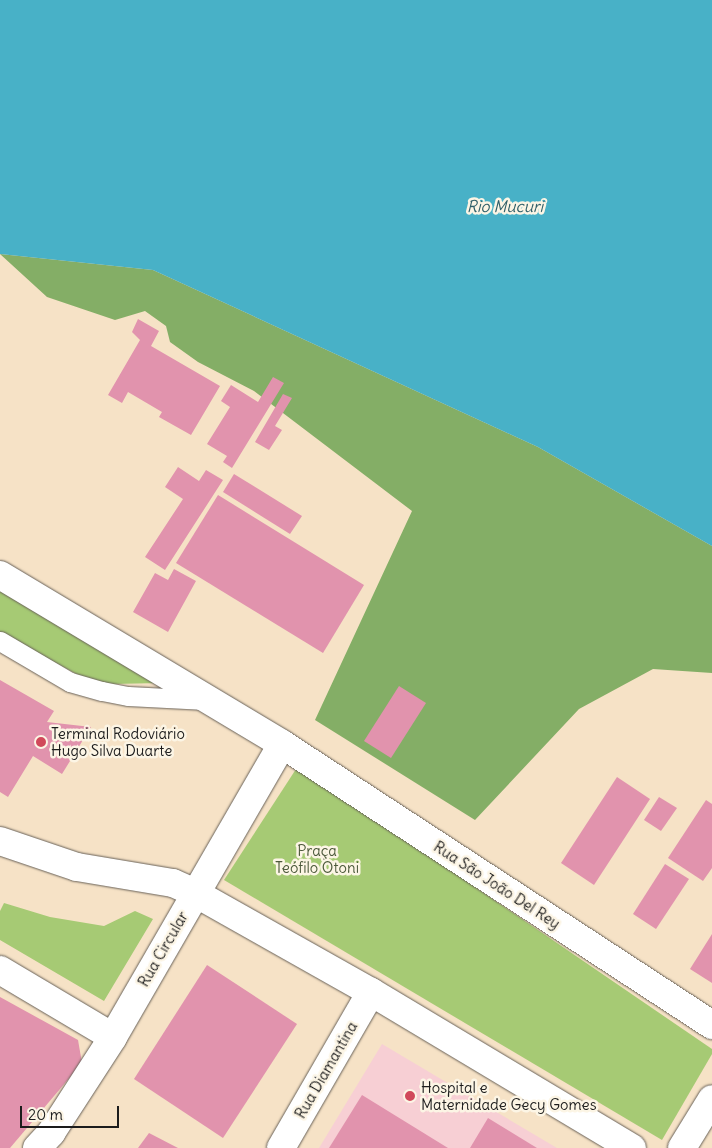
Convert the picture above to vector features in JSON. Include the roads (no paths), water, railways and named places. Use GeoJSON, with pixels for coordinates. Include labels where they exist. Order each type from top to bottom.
{"type":"FeatureCollection","features":[{"type":"Feature","properties":{"kind":"street"},"geometry":{"type":"LineString","coordinates":[[0,575],[282,744]]}},
{"type":"Feature","properties":{"kind":"street","name":"Rua Circular"},"geometry":{"type":"LineString","coordinates":[[36,1148],[51,1133],[113,1037],[282,744]]}},
{"type":"Feature","properties":{"kind":"street","name":"Rua São João Del Rey"},"geometry":{"type":"LineString","coordinates":[[282,744],[712,1026]]}},
{"type":"Feature","properties":{"kind":"street"},"geometry":{"type":"LineString","coordinates":[[0,841],[77,867],[173,883],[195,893],[371,992],[632,1148]]}},
{"type":"Feature","properties":{"kind":"street"},"geometry":{"type":"LineString","coordinates":[[0,970],[113,1037]]}},
{"type":"Feature","properties":{"kind":"street","name":"Rua Diamantina"},"geometry":{"type":"LineString","coordinates":[[281,1148],[371,992]]}},
{"type":"Feature","properties":{"kind":"street"},"geometry":{"type":"LineString","coordinates":[[682,1148],[712,1099]]}},
{"type":"Feature","properties":{"kind":"lane"},"geometry":{"type":"LineString","coordinates":[[0,641],[70,682],[102,691],[128,696],[210,700]]}},
{"type":"Feature","properties":{"kind":"water","name":"Rio Mucuri"},"geometry":{"type":"Polygon","coordinates":[[[0,0],[712,0],[712,546],[538,447],[153,270],[0,254],[0,0]]]}},
{"type":"Feature","properties":{"kind":"place","name":"Terminal Rodoviário Hugo Silva Duarte"},"geometry":{"type":"Point","coordinates":[41,742]}},
{"type":"Feature","properties":{"kind":"place","name":"Hospital e Maternidade Gecy Gomes"},"geometry":{"type":"Point","coordinates":[410,1096]}},
{"type":"Feature","properties":{"kind":"park label","name":"Praça Teófilo Otoni"},"geometry":{"type":"Point","coordinates":[317,858]}}]}
